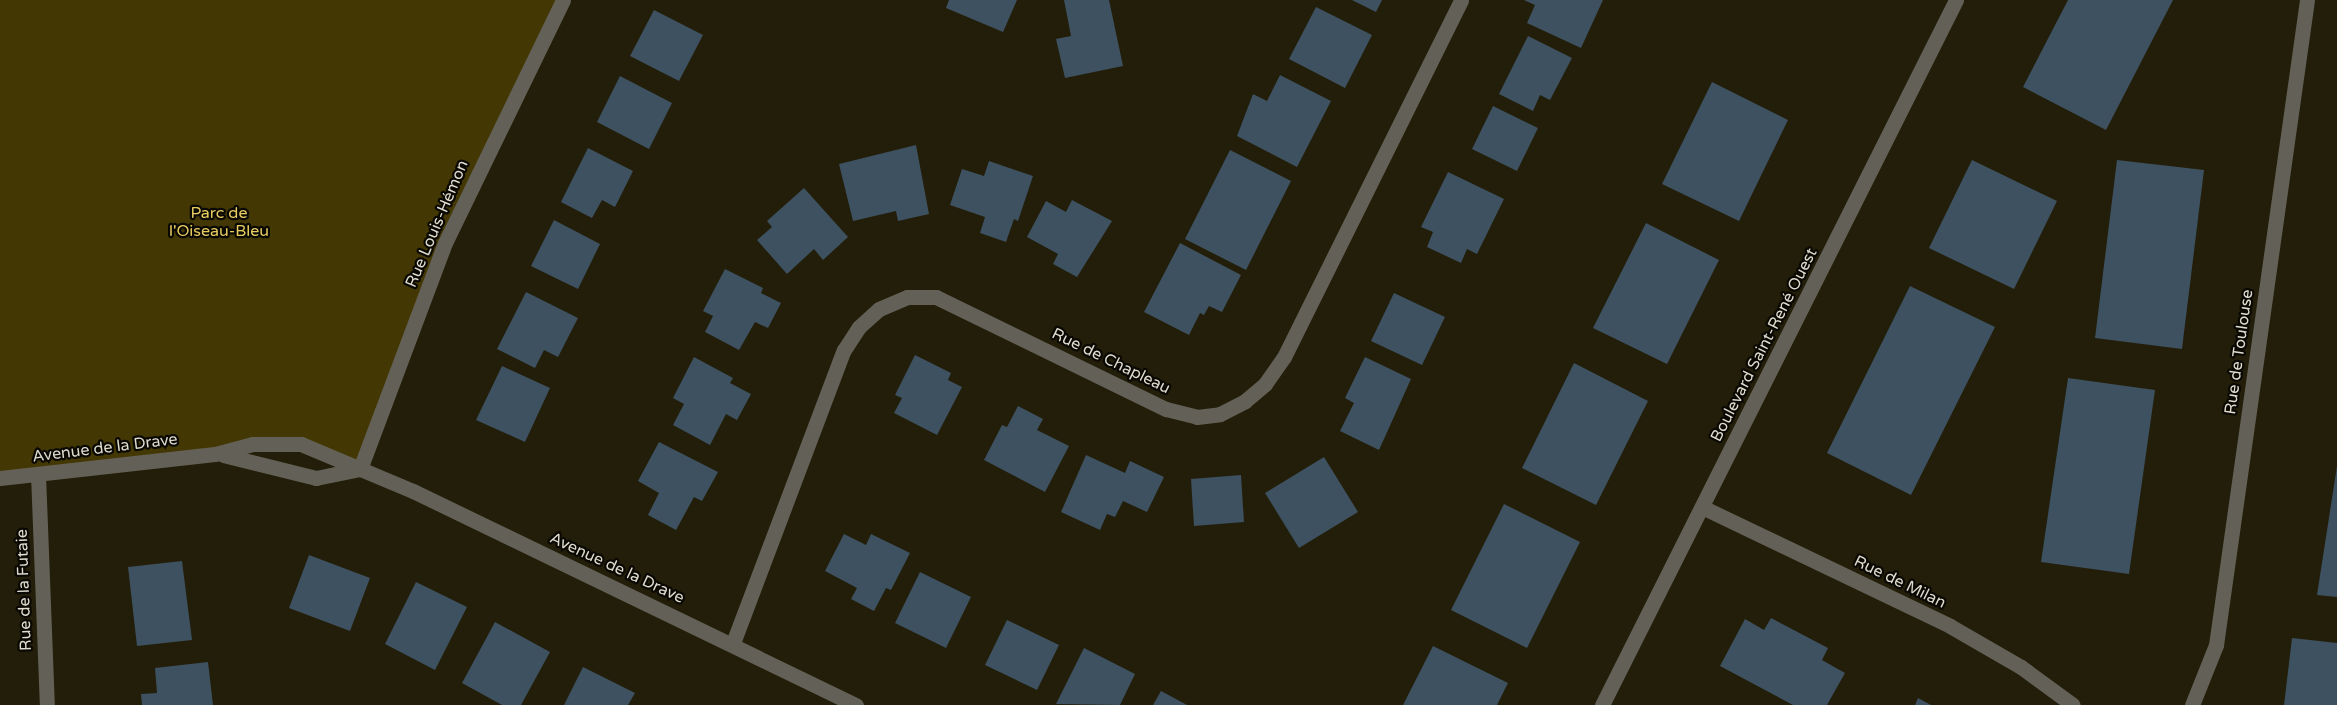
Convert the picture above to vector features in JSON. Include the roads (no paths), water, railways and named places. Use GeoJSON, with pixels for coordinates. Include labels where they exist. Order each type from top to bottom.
{"type":"FeatureCollection","features":[{"type":"Feature","properties":{"kind":"street","name":"Rue Louis-Hémon"},"geometry":{"type":"LineString","coordinates":[[360,469],[445,243],[562,0]]}},
{"type":"Feature","properties":{"kind":"street","name":"Rue de Chapleau"},"geometry":{"type":"LineString","coordinates":[[733,643],[844,350],[859,327],[879,309],[907,297],[936,297],[1166,409],[1197,417],[1220,414],[1245,401],[1265,384],[1284,357],[1461,0]]}},
{"type":"Feature","properties":{"kind":"street","name":"Boulevard Saint-René Ouest"},"geometry":{"type":"LineString","coordinates":[[1602,705],[1956,0]]}},
{"type":"Feature","properties":{"kind":"street","name":"Rue de Toulouse"},"geometry":{"type":"LineString","coordinates":[[2192,705],[2216,645],[2307,0]]}},
{"type":"Feature","properties":{"kind":"street","name":"Avenue de la Drave"},"geometry":{"type":"LineString","coordinates":[[0,478],[215,454],[253,444],[301,444],[360,469],[733,643],[856,705]]}},
{"type":"Feature","properties":{"kind":"street","name":"Avenue de la Drave"},"geometry":{"type":"LineString","coordinates":[[215,454],[238,456],[316,478],[360,469]]}},
{"type":"Feature","properties":{"kind":"street","name":"Rue de la Futaie"},"geometry":{"type":"LineString","coordinates":[[38,474],[47,705]]}},
{"type":"Feature","properties":{"kind":"street","name":"Rue de Milan"},"geometry":{"type":"LineString","coordinates":[[1702,507],[1950,626],[2021,667],[2073,705]]}},
{"type":"Feature","properties":{"kind":"park label","name":"Parc de l'Oiseau-Bleu"},"geometry":{"type":"Point","coordinates":[219,222]}}]}
